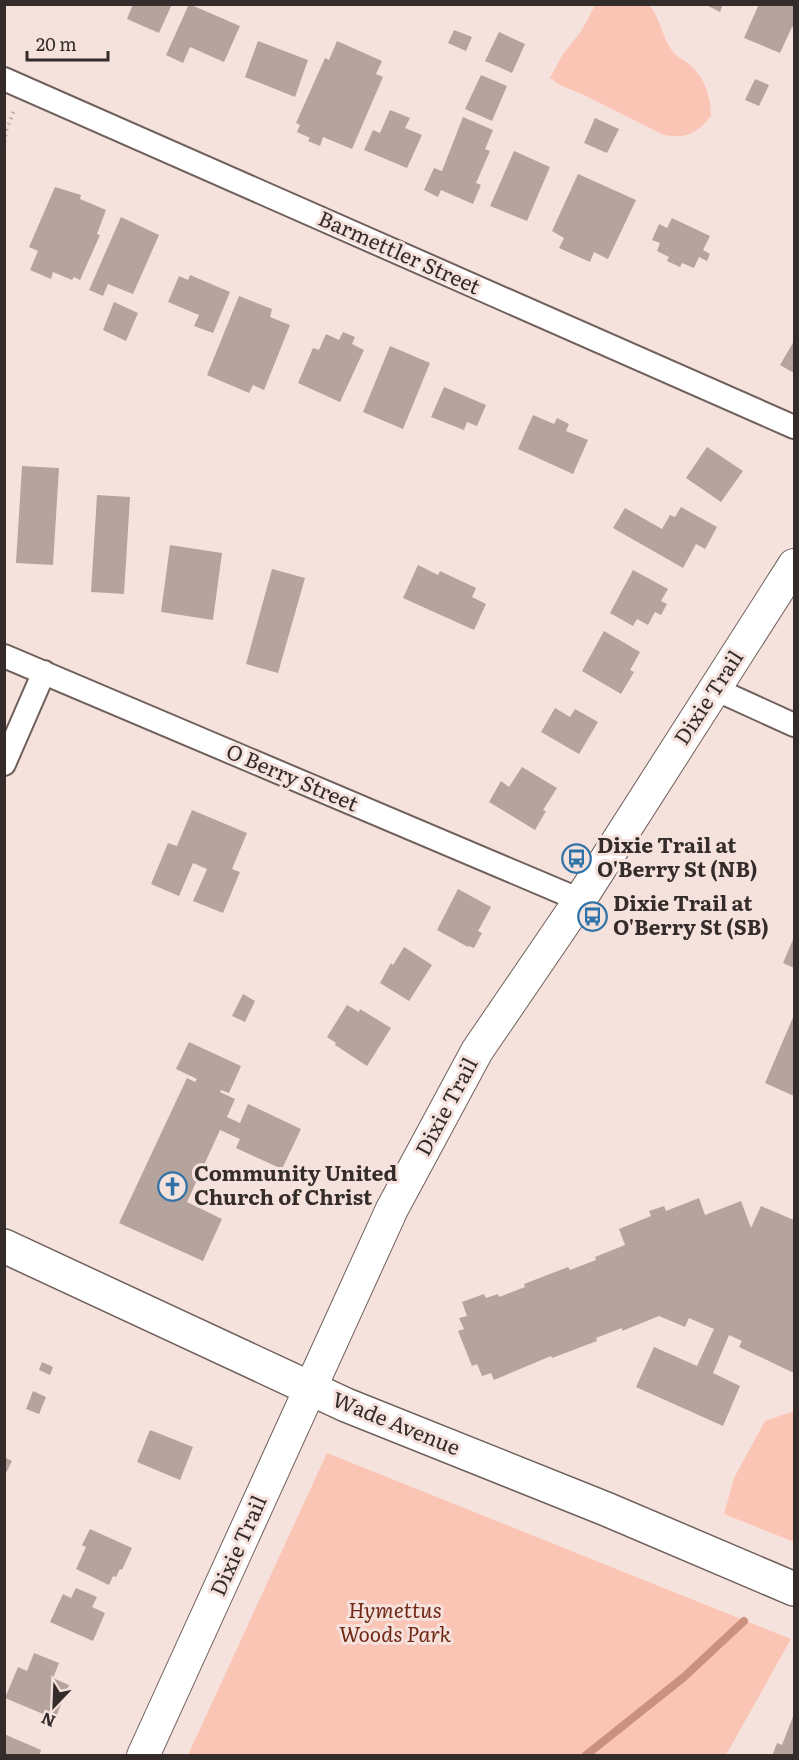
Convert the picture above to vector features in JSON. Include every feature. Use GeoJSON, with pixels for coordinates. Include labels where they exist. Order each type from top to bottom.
{"type":"FeatureCollection","features":[{"type":"Feature","properties":{"kind":"main road","name":"Dixie Trail"},"geometry":{"type":"LineString","coordinates":[[144,1755],[392,1209],[477,1051],[580,900],[795,564]]}},
{"type":"Feature","properties":{"kind":"main road","name":"Wade Avenue"},"geometry":{"type":"LineString","coordinates":[[4,1246],[355,1408],[606,1509],[795,1589]]}},
{"type":"Feature","properties":{"kind":"street","name":"Barmettler Street"},"geometry":{"type":"LineString","coordinates":[[14,83],[795,427]]}},
{"type":"Feature","properties":{"kind":"street","name":"O Berry Street"},"geometry":{"type":"LineString","coordinates":[[4,656],[580,900]]}},
{"type":"Feature","properties":{"kind":"street"},"geometry":{"type":"LineString","coordinates":[[4,764],[44,672]]}},
{"type":"Feature","properties":{"kind":"street"},"geometry":{"type":"LineString","coordinates":[[715,689],[795,724]]}},
{"type":"Feature","properties":{"kind":"path"},"geometry":{"type":"LineString","coordinates":[[4,148],[14,83]]}},
{"type":"Feature","properties":{"kind":"green space"},"geometry":{"type":"Polygon","coordinates":[[[595,5],[649,5],[672,51],[695,70],[706,88],[711,116],[700,127],[690,134],[664,135],[550,78],[563,54],[582,30],[595,5]]]}},
{"type":"Feature","properties":{"kind":"green space"},"geometry":{"type":"Polygon","coordinates":[[[794,1411],[794,1542],[724,1514],[734,1478],[765,1421],[794,1411]]]}},
{"type":"Feature","properties":{"kind":"green space","name":"Hymettus Woods Park"},"geometry":{"type":"Polygon","coordinates":[[[327,1453],[791,1639],[726,1755],[188,1755],[327,1453]]]}},
{"type":"Feature","properties":{"kind":"building"},"geometry":{"type":"Polygon","coordinates":[[[133,4],[172,4],[159,33],[127,19],[133,4]]]}},
{"type":"Feature","properties":{"kind":"building"},"geometry":{"type":"Polygon","coordinates":[[[189,4],[240,26],[224,62],[190,47],[183,63],[166,55],[189,4]]]}},
{"type":"Feature","properties":{"kind":"building"},"geometry":{"type":"Polygon","coordinates":[[[704,4],[723,4],[720,12],[704,4]]]}},
{"type":"Feature","properties":{"kind":"building"},"geometry":{"type":"Polygon","coordinates":[[[759,4],[794,4],[794,28],[792,27],[780,53],[744,38],[759,4]]]}},
{"type":"Feature","properties":{"kind":"building"},"geometry":{"type":"Polygon","coordinates":[[[454,30],[472,37],[466,51],[448,43],[454,30]]]}},
{"type":"Feature","properties":{"kind":"building"},"geometry":{"type":"Polygon","coordinates":[[[499,32],[525,44],[512,73],[485,61],[499,32]]]}},
{"type":"Feature","properties":{"kind":"building"},"geometry":{"type":"Polygon","coordinates":[[[258,41],[308,60],[295,97],[245,77],[258,41]]]}},
{"type":"Feature","properties":{"kind":"building"},"geometry":{"type":"Polygon","coordinates":[[[337,41],[382,61],[376,74],[383,77],[352,149],[323,137],[320,146],[308,141],[310,138],[297,132],[300,125],[296,123],[325,58],[329,60],[337,41]]]}},
{"type":"Feature","properties":{"kind":"building"},"geometry":{"type":"Polygon","coordinates":[[[481,75],[507,86],[492,121],[465,109],[481,75]]]}},
{"type":"Feature","properties":{"kind":"building"},"geometry":{"type":"Polygon","coordinates":[[[755,79],[769,85],[759,106],[745,100],[755,79]]]}},
{"type":"Feature","properties":{"kind":"building"},"geometry":{"type":"Polygon","coordinates":[[[390,110],[410,118],[405,128],[422,135],[407,168],[364,150],[373,130],[380,133],[390,110]]]}},
{"type":"Feature","properties":{"kind":"building"},"geometry":{"type":"Polygon","coordinates":[[[463,117],[493,130],[485,149],[490,151],[476,183],[481,185],[473,204],[441,190],[438,197],[424,190],[434,168],[442,171],[463,117]]]}},
{"type":"Feature","properties":{"kind":"building"},"geometry":{"type":"Polygon","coordinates":[[[595,118],[619,129],[607,153],[584,143],[595,118]]]}},
{"type":"Feature","properties":{"kind":"building"},"geometry":{"type":"Polygon","coordinates":[[[514,151],[550,167],[527,221],[490,206],[514,151]]]}},
{"type":"Feature","properties":{"kind":"building"},"geometry":{"type":"Polygon","coordinates":[[[578,174],[636,200],[608,259],[594,252],[590,262],[559,248],[564,238],[552,231],[578,174]]]}},
{"type":"Feature","properties":{"kind":"building"},"geometry":{"type":"Polygon","coordinates":[[[55,187],[81,195],[80,199],[106,210],[97,234],[100,235],[80,280],[74,277],[72,280],[53,272],[51,279],[30,270],[38,251],[29,247],[55,187]]]}},
{"type":"Feature","properties":{"kind":"building"},"geometry":{"type":"Polygon","coordinates":[[[121,217],[159,235],[133,294],[108,284],[103,296],[89,290],[121,217]]]}},
{"type":"Feature","properties":{"kind":"building"},"geometry":{"type":"Polygon","coordinates":[[[672,218],[710,236],[703,250],[710,254],[707,261],[699,257],[694,268],[682,263],[680,267],[667,261],[669,257],[657,251],[660,243],[652,240],[659,224],[667,228],[672,218]]]}},
{"type":"Feature","properties":{"kind":"building"},"geometry":{"type":"Polygon","coordinates":[[[190,275],[230,292],[213,333],[194,326],[199,315],[168,302],[179,276],[188,280],[190,275]]]}},
{"type":"Feature","properties":{"kind":"building"},"geometry":{"type":"Polygon","coordinates":[[[239,296],[272,309],[270,317],[290,325],[264,390],[253,385],[249,393],[207,375],[239,296]]]}},
{"type":"Feature","properties":{"kind":"building"},"geometry":{"type":"Polygon","coordinates":[[[114,302],[138,313],[126,341],[103,330],[114,302]]]}},
{"type":"Feature","properties":{"kind":"building"},"geometry":{"type":"Polygon","coordinates":[[[343,332],[355,337],[352,344],[364,350],[340,402],[298,383],[313,348],[319,350],[326,334],[339,340],[343,332]]]}},
{"type":"Feature","properties":{"kind":"building"},"geometry":{"type":"Polygon","coordinates":[[[794,341],[794,373],[780,365],[794,341]]]}},
{"type":"Feature","properties":{"kind":"building"},"geometry":{"type":"Polygon","coordinates":[[[390,346],[430,363],[403,429],[363,412],[390,346]]]}},
{"type":"Feature","properties":{"kind":"building"},"geometry":{"type":"Polygon","coordinates":[[[444,387],[486,405],[477,426],[467,422],[464,430],[431,417],[444,387]]]}},
{"type":"Feature","properties":{"kind":"building"},"geometry":{"type":"Polygon","coordinates":[[[533,415],[554,424],[557,418],[569,424],[566,431],[588,440],[573,474],[518,449],[533,415]]]}},
{"type":"Feature","properties":{"kind":"building"},"geometry":{"type":"Polygon","coordinates":[[[707,447],[743,471],[721,502],[686,478],[707,447]]]}},
{"type":"Feature","properties":{"kind":"building"},"geometry":{"type":"Polygon","coordinates":[[[22,466],[59,468],[53,565],[16,563],[22,466]]]}},
{"type":"Feature","properties":{"kind":"building"},"geometry":{"type":"Polygon","coordinates":[[[97,495],[130,497],[124,594],[91,592],[97,495]]]}},
{"type":"Feature","properties":{"kind":"building"},"geometry":{"type":"Polygon","coordinates":[[[681,507],[717,527],[705,549],[696,544],[683,568],[613,528],[625,508],[662,529],[670,515],[675,517],[681,507]]]}},
{"type":"Feature","properties":{"kind":"building"},"geometry":{"type":"Polygon","coordinates":[[[170,545],[222,553],[213,620],[161,612],[170,545]]]}},
{"type":"Feature","properties":{"kind":"building"},"geometry":{"type":"Polygon","coordinates":[[[418,565],[438,575],[440,571],[476,588],[472,597],[486,604],[474,630],[403,598],[418,565]]]}},
{"type":"Feature","properties":{"kind":"building"},"geometry":{"type":"Polygon","coordinates":[[[272,569],[305,578],[278,673],[246,664],[272,569]]]}},
{"type":"Feature","properties":{"kind":"building"},"geometry":{"type":"Polygon","coordinates":[[[633,570],[668,589],[661,601],[667,604],[661,615],[655,612],[648,625],[637,619],[633,626],[610,613],[633,570]]]}},
{"type":"Feature","properties":{"kind":"building"},"geometry":{"type":"Polygon","coordinates":[[[604,631],[640,652],[630,670],[634,672],[621,694],[582,671],[604,631]]]}},
{"type":"Feature","properties":{"kind":"building"},"geometry":{"type":"Polygon","coordinates":[[[555,708],[570,717],[575,709],[598,722],[579,754],[541,732],[555,708]]]}},
{"type":"Feature","properties":{"kind":"building"},"geometry":{"type":"Polygon","coordinates":[[[522,767],[557,788],[543,810],[546,811],[535,830],[489,802],[501,781],[509,787],[522,767]]]}},
{"type":"Feature","properties":{"kind":"building"},"geometry":{"type":"Polygon","coordinates":[[[192,810],[247,833],[232,869],[240,872],[223,913],[193,901],[207,869],[193,863],[179,896],[151,884],[168,843],[177,846],[192,810]]]}},
{"type":"Feature","properties":{"kind":"building"},"geometry":{"type":"Polygon","coordinates":[[[458,889],[491,907],[478,931],[482,933],[474,948],[437,930],[458,889]]]}},
{"type":"Feature","properties":{"kind":"building"},"geometry":{"type":"Polygon","coordinates":[[[794,937],[794,968],[783,963],[794,937]]]}},
{"type":"Feature","properties":{"kind":"building"},"geometry":{"type":"Polygon","coordinates":[[[404,947],[432,965],[409,1001],[380,983],[391,963],[393,965],[404,947]]]}},
{"type":"Feature","properties":{"kind":"building"},"geometry":{"type":"Polygon","coordinates":[[[243,994],[255,1001],[245,1022],[232,1016],[243,994]]]}},
{"type":"Feature","properties":{"kind":"building"},"geometry":{"type":"Polygon","coordinates":[[[347,1005],[359,1012],[360,1009],[391,1028],[367,1066],[327,1037],[347,1005]]]}},
{"type":"Feature","properties":{"kind":"building"},"geometry":{"type":"Polygon","coordinates":[[[794,1015],[794,1096],[765,1083],[794,1015]]]}},
{"type":"Feature","properties":{"kind":"building"},"geometry":{"type":"Polygon","coordinates":[[[189,1042],[241,1066],[229,1093],[221,1090],[220,1092],[235,1099],[227,1117],[240,1123],[248,1104],[301,1129],[282,1169],[236,1148],[240,1139],[220,1130],[187,1202],[222,1219],[203,1261],[119,1223],[187,1078],[195,1082],[197,1079],[176,1069],[189,1042]]]}},
{"type":"Feature","properties":{"kind":"building"},"geometry":{"type":"Polygon","coordinates":[[[699,1198],[705,1215],[741,1201],[751,1228],[761,1206],[794,1220],[794,1373],[739,1347],[742,1341],[729,1335],[713,1373],[740,1386],[723,1426],[636,1387],[654,1347],[697,1366],[714,1329],[689,1318],[685,1327],[659,1316],[622,1331],[622,1328],[596,1338],[597,1341],[552,1358],[551,1356],[494,1380],[491,1373],[482,1376],[477,1364],[472,1366],[458,1331],[464,1329],[459,1318],[467,1316],[462,1302],[484,1294],[486,1298],[498,1294],[499,1297],[525,1287],[524,1284],[568,1267],[570,1270],[596,1260],[595,1257],[625,1245],[619,1229],[651,1216],[649,1211],[664,1206],[666,1211],[699,1198]]]}},
{"type":"Feature","properties":{"kind":"building"},"geometry":{"type":"Polygon","coordinates":[[[42,1362],[53,1367],[50,1375],[39,1370],[42,1362]]]}},
{"type":"Feature","properties":{"kind":"building"},"geometry":{"type":"Polygon","coordinates":[[[33,1391],[46,1397],[39,1414],[26,1409],[33,1391]]]}},
{"type":"Feature","properties":{"kind":"building"},"geometry":{"type":"Polygon","coordinates":[[[150,1430],[193,1447],[180,1480],[137,1462],[150,1430]]]}},
{"type":"Feature","properties":{"kind":"building"},"geometry":{"type":"Polygon","coordinates":[[[4,1457],[12,1461],[4,1477],[4,1457]]]}},
{"type":"Feature","properties":{"kind":"building"},"geometry":{"type":"Polygon","coordinates":[[[90,1529],[132,1548],[122,1570],[120,1569],[116,1577],[113,1576],[109,1585],[76,1569],[86,1547],[82,1545],[90,1529]]]}},
{"type":"Feature","properties":{"kind":"building"},"geometry":{"type":"Polygon","coordinates":[[[76,1588],[97,1597],[92,1607],[105,1613],[93,1641],[50,1622],[63,1594],[71,1598],[76,1588]]]}},
{"type":"Feature","properties":{"kind":"building"},"geometry":{"type":"Polygon","coordinates":[[[34,1653],[59,1663],[53,1678],[69,1685],[55,1719],[5,1698],[18,1667],[27,1671],[34,1653]]]}},
{"type":"Feature","properties":{"kind":"building"},"geometry":{"type":"Polygon","coordinates":[[[794,1714],[794,1756],[772,1756],[777,1743],[782,1745],[794,1714]]]}},
{"type":"Feature","properties":{"kind":"building"},"geometry":{"type":"Polygon","coordinates":[[[4,1734],[41,1750],[39,1756],[4,1756],[4,1734]]]}},
{"type":"Feature","properties":{"kind":"waterway"},"geometry":{"type":"LineString","coordinates":[[585,1756],[684,1677],[744,1621]]}},
{"type":"Feature","properties":{"kind":"place","name":"Dixie Trail at O'Berry St (NB)"},"geometry":{"type":"Point","coordinates":[576,858]}},
{"type":"Feature","properties":{"kind":"place","name":"Dixie Trail at O'Berry St (SB)"},"geometry":{"type":"Point","coordinates":[592,916]}},
{"type":"Feature","properties":{"kind":"place","name":"Community United Church of Christ"},"geometry":{"type":"Point","coordinates":[173,1186]}}]}
